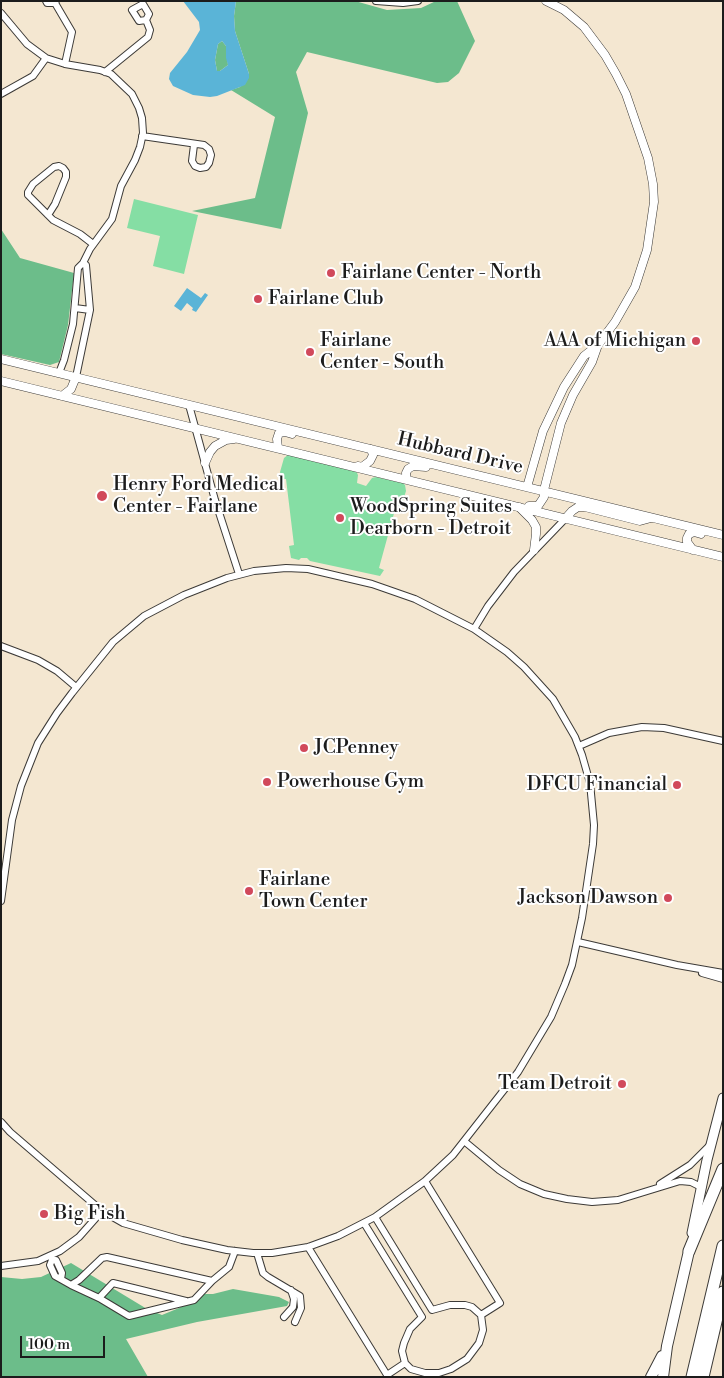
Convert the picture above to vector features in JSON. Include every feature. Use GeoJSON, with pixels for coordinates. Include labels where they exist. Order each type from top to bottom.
{"type":"FeatureCollection","features":[{"type":"Feature","properties":{"kind":"highway"},"geometry":{"type":"LineString","coordinates":[[689,1251],[723,1169]]}},
{"type":"Feature","properties":{"kind":"highway"},"geometry":{"type":"LineString","coordinates":[[692,1377],[723,1246]]}},
{"type":"Feature","properties":{"kind":"highway"},"geometry":{"type":"LineString","coordinates":[[703,1377],[723,1292]]}},
{"type":"Feature","properties":{"kind":"main road"},"geometry":{"type":"LineString","coordinates":[[662,1377],[666,1346],[723,1098]]}},
{"type":"Feature","properties":{"kind":"main road"},"geometry":{"type":"LineString","coordinates":[[651,1377],[658,1366],[666,1346]]}},
{"type":"Feature","properties":{"kind":"street"},"geometry":{"type":"LineString","coordinates":[[46,1],[47,3],[55,2],[72,32],[65,64]]}},
{"type":"Feature","properties":{"kind":"street"},"geometry":{"type":"LineString","coordinates":[[376,1],[384,3],[418,1]]}},
{"type":"Feature","properties":{"kind":"street"},"geometry":{"type":"LineString","coordinates":[[527,486],[535,453],[553,406],[584,356],[598,345],[624,309],[643,266],[652,223],[654,194],[644,146],[626,94],[605,55],[579,22],[564,10],[546,1]]}},
{"type":"Feature","properties":{"kind":"street"},"geometry":{"type":"LineString","coordinates":[[1,13],[27,44],[46,58],[105,72],[117,79],[135,99],[142,118],[142,136],[135,160],[121,186],[112,219],[93,244],[84,263],[80,264],[77,274],[75,308],[64,360],[59,373]]}},
{"type":"Feature","properties":{"kind":"street"},"geometry":{"type":"LineString","coordinates":[[105,72],[146,41],[150,30],[146,20]]}},
{"type":"Feature","properties":{"kind":"street"},"geometry":{"type":"LineString","coordinates":[[1,94],[33,76],[46,58]]}},
{"type":"Feature","properties":{"kind":"street"},"geometry":{"type":"LineString","coordinates":[[142,136],[194,145]]}},
{"type":"Feature","properties":{"kind":"street"},"geometry":{"type":"LineString","coordinates":[[48,216],[66,177],[66,172],[59,166],[54,167],[32,184],[28,195],[48,216],[93,244]]}},
{"type":"Feature","properties":{"kind":"street"},"geometry":{"type":"LineString","coordinates":[[62,396],[72,390],[90,310],[86,265],[84,263]]}},
{"type":"Feature","properties":{"kind":"street"},"geometry":{"type":"LineString","coordinates":[[76,298],[90,298]]}},
{"type":"Feature","properties":{"kind":"street"},"geometry":{"type":"LineString","coordinates":[[75,308],[90,310]]}},
{"type":"Feature","properties":{"kind":"street"},"geometry":{"type":"LineString","coordinates":[[459,493],[474,492],[532,507],[538,506],[544,496],[561,423],[573,395],[592,362],[598,345]]}},
{"type":"Feature","properties":{"kind":"street","name":"Hubbard Drive"},"geometry":{"type":"LineString","coordinates":[[1,359],[723,535]]}},
{"type":"Feature","properties":{"kind":"street","name":"Hubbard Drive"},"geometry":{"type":"LineString","coordinates":[[1,381],[723,557]]}},
{"type":"Feature","properties":{"kind":"street"},"geometry":{"type":"LineString","coordinates":[[563,388],[573,395]]}},
{"type":"Feature","properties":{"kind":"street"},"geometry":{"type":"LineString","coordinates":[[189,405],[239,574]]}},
{"type":"Feature","properties":{"kind":"street"},"geometry":{"type":"LineString","coordinates":[[553,406],[560,413],[561,423]]}},
{"type":"Feature","properties":{"kind":"street"},"geometry":{"type":"LineString","coordinates":[[278,448],[276,439],[279,433],[285,432],[326,442],[335,440]]}},
{"type":"Feature","properties":{"kind":"street"},"geometry":{"type":"LineString","coordinates":[[205,463],[215,446],[226,440],[239,439]]}},
{"type":"Feature","properties":{"kind":"street"},"geometry":{"type":"LineString","coordinates":[[327,461],[338,460],[362,466],[370,461],[373,455],[370,449]]}},
{"type":"Feature","properties":{"kind":"street"},"geometry":{"type":"LineString","coordinates":[[535,453],[552,457]]}},
{"type":"Feature","properties":{"kind":"street"},"geometry":{"type":"LineString","coordinates":[[407,480],[406,473],[408,469],[418,465],[468,477],[479,475]]}},
{"type":"Feature","properties":{"kind":"street"},"geometry":{"type":"LineString","coordinates":[[520,507],[536,527],[534,550]]}},
{"type":"Feature","properties":{"kind":"street"},"geometry":{"type":"LineString","coordinates":[[474,629],[505,582],[572,510],[584,507],[640,521],[653,517]]}},
{"type":"Feature","properties":{"kind":"street"},"geometry":{"type":"LineString","coordinates":[[694,550],[687,542],[687,538],[694,532],[723,540]]}},
{"type":"Feature","properties":{"kind":"street"},"geometry":{"type":"LineString","coordinates":[[1,901],[12,820],[22,783],[33,754],[47,727],[76,687],[113,642],[144,616],[171,601],[239,574],[272,568],[286,568],[308,569],[337,575],[372,584],[414,599],[474,629],[509,654],[538,681],[563,715],[579,746],[590,783],[594,824],[589,876],[578,942],[566,984],[551,1017],[518,1072],[453,1155],[425,1181],[375,1218],[338,1236],[308,1247],[272,1253],[235,1251],[148,1231],[117,1220],[102,1211],[10,1132],[1,1122]]}},
{"type":"Feature","properties":{"kind":"street"},"geometry":{"type":"LineString","coordinates":[[1,646],[38,660],[57,671],[76,687]]}},
{"type":"Feature","properties":{"kind":"street"},"geometry":{"type":"LineString","coordinates":[[579,746],[609,733],[642,727],[664,728],[723,742]]}},
{"type":"Feature","properties":{"kind":"street"},"geometry":{"type":"LineString","coordinates":[[578,942],[677,965],[723,973]]}},
{"type":"Feature","properties":{"kind":"street"},"geometry":{"type":"LineString","coordinates":[[677,965],[723,979]]}},
{"type":"Feature","properties":{"kind":"street"},"geometry":{"type":"LineString","coordinates":[[464,1141],[512,1179],[554,1197],[580,1201],[605,1201],[631,1197],[680,1181],[691,1182],[701,1188]]}},
{"type":"Feature","properties":{"kind":"street"},"geometry":{"type":"LineString","coordinates":[[653,1189],[690,1165],[711,1144]]}},
{"type":"Feature","properties":{"kind":"street"},"geometry":{"type":"LineString","coordinates":[[425,1181],[500,1303],[481,1315]]}},
{"type":"Feature","properties":{"kind":"street"},"geometry":{"type":"LineString","coordinates":[[3,1266],[51,1258],[74,1242],[102,1211]]}},
{"type":"Feature","properties":{"kind":"street"},"geometry":{"type":"LineString","coordinates":[[375,1218],[432,1310]]}},
{"type":"Feature","properties":{"kind":"street"},"geometry":{"type":"LineString","coordinates":[[364,1223],[422,1317]]}},
{"type":"Feature","properties":{"kind":"street"},"geometry":{"type":"LineString","coordinates":[[308,1247],[386,1375],[405,1363]]}},
{"type":"Feature","properties":{"kind":"street"},"geometry":{"type":"LineString","coordinates":[[51,1258],[56,1260],[62,1273],[61,1279],[129,1316],[194,1300],[229,1267],[235,1251]]}},
{"type":"Feature","properties":{"kind":"street"},"geometry":{"type":"LineString","coordinates":[[257,1253],[263,1273],[300,1296],[302,1303],[300,1315],[295,1322]]}},
{"type":"Feature","properties":{"kind":"street"},"geometry":{"type":"LineString","coordinates":[[71,1285],[102,1258],[108,1257],[212,1281]]}},
{"type":"Feature","properties":{"kind":"street"},"geometry":{"type":"LineString","coordinates":[[394,1270],[404,1264]]}},
{"type":"Feature","properties":{"kind":"street"},"geometry":{"type":"LineString","coordinates":[[98,1298],[113,1283],[188,1302]]}},
{"type":"Feature","properties":{"kind":"street"},"geometry":{"type":"LineString","coordinates":[[284,1317],[293,1307],[294,1302],[291,1290]]}},
{"type":"Feature","properties":{"kind":"street"},"geometry":{"type":"LineString","coordinates":[[450,1305],[465,1305],[472,1307],[481,1315],[483,1330],[479,1344],[467,1358],[451,1369],[439,1373],[425,1373],[412,1369],[405,1363],[402,1351],[410,1329],[432,1310],[450,1305]]}},
{"type":"Feature","properties":{"kind":"green space"},"geometry":{"type":"Polygon","coordinates":[[[236,1],[355,1],[387,10],[421,8],[436,1],[457,1],[475,41],[459,73],[448,82],[437,83],[307,52],[296,72],[308,113],[281,229],[192,211],[255,198],[275,117],[231,90],[240,87],[249,74],[235,31],[236,1]]]}},
{"type":"Feature","properties":{"kind":"green space"},"geometry":{"type":"Polygon","coordinates":[[[222,41],[226,46],[228,65],[217,71],[215,60],[218,44],[222,41]]]}},
{"type":"Feature","properties":{"kind":"green space"},"geometry":{"type":"Polygon","coordinates":[[[134,199],[198,215],[184,274],[153,266],[160,236],[127,228],[134,199]]]}},
{"type":"Feature","properties":{"kind":"green space"},"geometry":{"type":"Polygon","coordinates":[[[1,229],[20,258],[74,273],[68,325],[59,362],[50,365],[1,354],[1,229]]]}},
{"type":"Feature","properties":{"kind":"green space"},"geometry":{"type":"Polygon","coordinates":[[[289,454],[356,471],[358,475],[357,483],[366,486],[372,478],[376,477],[405,485],[406,491],[401,507],[396,506],[379,568],[384,570],[380,576],[310,561],[307,558],[299,560],[291,558],[289,546],[294,545],[286,479],[282,479],[280,472],[284,458],[289,454]]]}},
{"type":"Feature","properties":{"kind":"green space"},"geometry":{"type":"Polygon","coordinates":[[[71,1263],[147,1309],[162,1315],[179,1308],[202,1294],[213,1294],[233,1289],[279,1297],[289,1302],[287,1306],[197,1322],[126,1339],[148,1377],[1,1377],[1,1277],[22,1279],[41,1277],[71,1263]]]}},
{"type":"Feature","properties":{"kind":"water"},"geometry":{"type":"Polygon","coordinates":[[[183,1],[236,1],[235,31],[249,74],[245,85],[210,97],[193,95],[173,86],[169,79],[170,73],[187,52],[200,30],[199,22],[183,1]],[[222,41],[218,44],[215,60],[217,71],[228,65],[226,46],[222,41]]]}},
{"type":"Feature","properties":{"kind":"water"},"geometry":{"type":"Polygon","coordinates":[[[187,288],[201,298],[205,293],[208,295],[196,312],[187,303],[181,311],[174,306],[187,288]]]}},
{"type":"Feature","properties":{"kind":"place","name":"Fairlane Center - North"},"geometry":{"type":"Point","coordinates":[331,273]}},
{"type":"Feature","properties":{"kind":"place","name":"Fairlane Club"},"geometry":{"type":"Point","coordinates":[258,299]}},
{"type":"Feature","properties":{"kind":"place","name":"AAA of Michigan"},"geometry":{"type":"Point","coordinates":[696,341]}},
{"type":"Feature","properties":{"kind":"place","name":"Fairlane Center - South"},"geometry":{"type":"Point","coordinates":[310,352]}},
{"type":"Feature","properties":{"kind":"place","name":"Henry Ford Medical Center - Fairlane"},"geometry":{"type":"Point","coordinates":[102,496]}},
{"type":"Feature","properties":{"kind":"place","name":"WoodSpring Suites Dearborn - Detroit"},"geometry":{"type":"Point","coordinates":[340,518]}},
{"type":"Feature","properties":{"kind":"place","name":"JCPenney"},"geometry":{"type":"Point","coordinates":[304,748]}},
{"type":"Feature","properties":{"kind":"place","name":"Powerhouse Gym"},"geometry":{"type":"Point","coordinates":[267,782]}},
{"type":"Feature","properties":{"kind":"place","name":"DFCU Financial"},"geometry":{"type":"Point","coordinates":[677,785]}},
{"type":"Feature","properties":{"kind":"place","name":"Fairlane Town Center"},"geometry":{"type":"Point","coordinates":[249,891]}},
{"type":"Feature","properties":{"kind":"place","name":"Jackson Dawson"},"geometry":{"type":"Point","coordinates":[668,898]}},
{"type":"Feature","properties":{"kind":"place","name":"Team Detroit"},"geometry":{"type":"Point","coordinates":[622,1084]}},
{"type":"Feature","properties":{"kind":"place","name":"Big Fish"},"geometry":{"type":"Point","coordinates":[44,1214]}}]}
